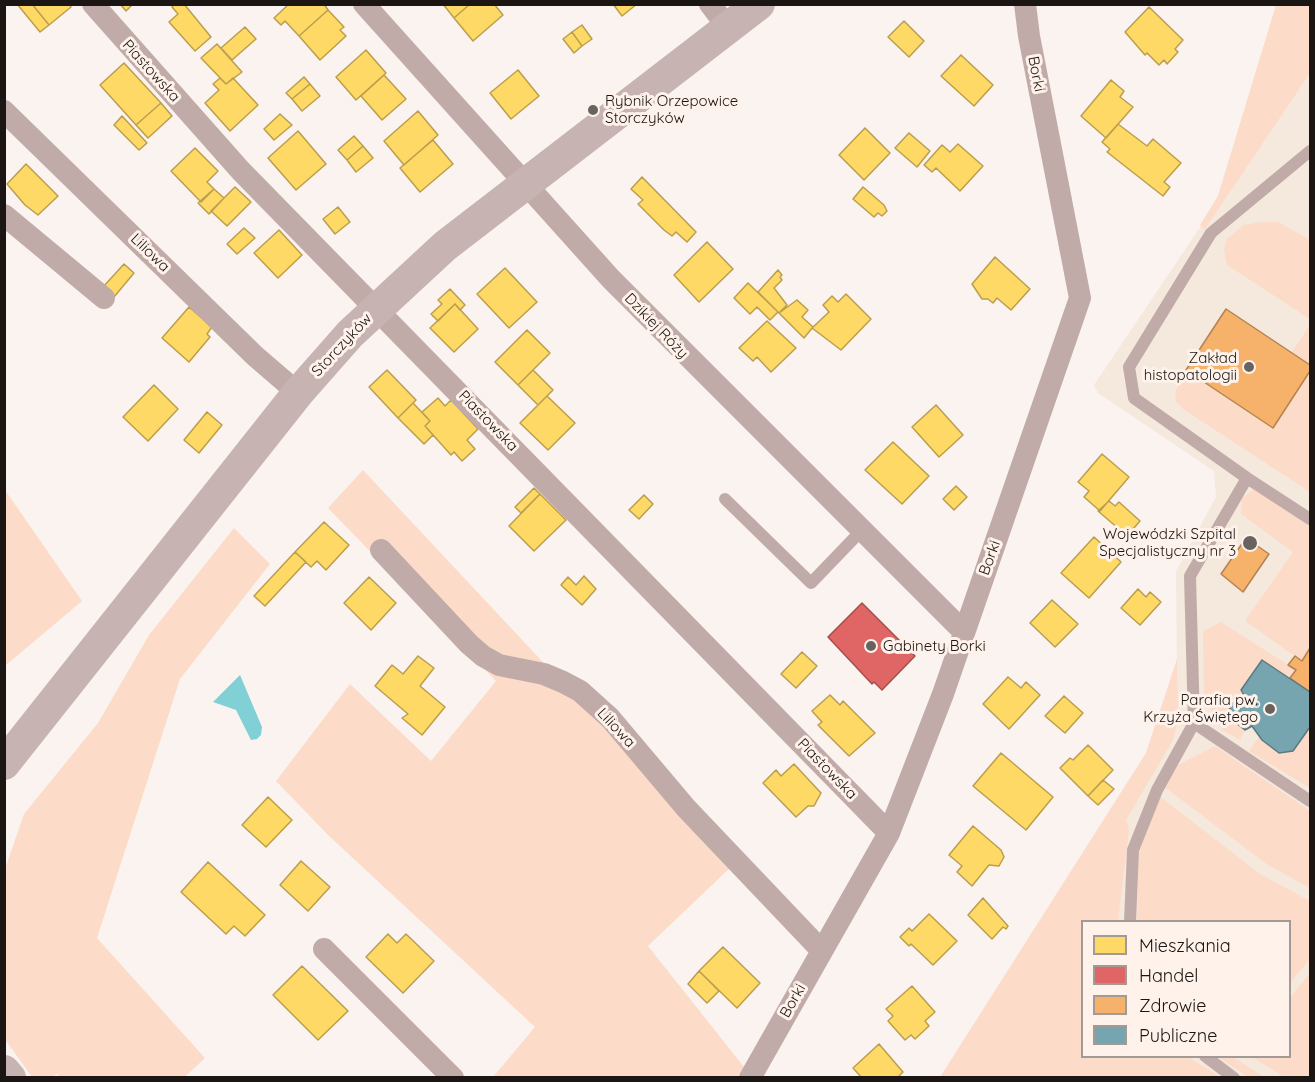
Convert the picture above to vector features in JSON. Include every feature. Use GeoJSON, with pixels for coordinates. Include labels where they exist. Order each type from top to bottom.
{"type":"FeatureCollection","features":[{"type":"Feature","properties":{"kind":"street","name":"Piastowska"},"geometry":{"type":"LineString","coordinates":[[93,4],[241,171],[889,832]]}},
{"type":"Feature","properties":{"kind":"street","name":"Dzikiej Róży"},"geometry":{"type":"LineString","coordinates":[[364,4],[611,279],[964,632]]}},
{"type":"Feature","properties":{"kind":"street","name":"Storczyków"},"geometry":{"type":"LineString","coordinates":[[4,764],[298,393],[376,309],[429,260],[526,183],[719,16],[759,4]]}},
{"type":"Feature","properties":{"kind":"street","name":"Borki"},"geometry":{"type":"LineString","coordinates":[[750,1077],[889,832],[943,694],[1080,298],[1025,4]]}},
{"type":"Feature","properties":{"kind":"street","name":"Liliowa"},"geometry":{"type":"LineString","coordinates":[[4,111],[239,340],[298,393]]}},
{"type":"Feature","properties":{"kind":"street"},"geometry":{"type":"LineString","coordinates":[[4,215],[104,298]]}},
{"type":"Feature","properties":{"kind":"street","name":"Liliowa"},"geometry":{"type":"LineString","coordinates":[[381,550],[483,656],[499,665],[543,674],[563,682],[580,691],[602,711],[686,808],[822,951]]}},
{"type":"Feature","properties":{"kind":"street"},"geometry":{"type":"LineString","coordinates":[[324,949],[453,1077]]}},
{"type":"Feature","properties":{"kind":"street"},"geometry":{"type":"LineString","coordinates":[[4,1071],[10,1077]]}},
{"type":"Feature","properties":{"kind":"lane"},"geometry":{"type":"LineString","coordinates":[[1311,151],[1211,233],[1129,367],[1134,398],[1247,478],[1311,519]]}},
{"type":"Feature","properties":{"kind":"lane"},"geometry":{"type":"LineString","coordinates":[[1130,920],[1133,850],[1157,790],[1194,723],[1190,576],[1247,478]]}},
{"type":"Feature","properties":{"kind":"lane"},"geometry":{"type":"LineString","coordinates":[[724,499],[811,583],[861,531]]}},
{"type":"Feature","properties":{"kind":"lane"},"geometry":{"type":"LineString","coordinates":[[1194,723],[1311,801]]}},
{"type":"Feature","properties":{"kind":"lane"},"geometry":{"type":"LineString","coordinates":[[1208,1058],[1234,1077]]}},
{"type":"Feature","properties":{"kind":"shaded area","name":"Wojewódzki Szpital Specjalistyczny nr 3"},"geometry":{"type":"Polygon","coordinates":[[[1276,5],[1310,5],[1310,1077],[940,1078],[1146,753],[1177,660],[1176,571],[1216,497],[1214,471],[1098,393],[1094,385],[1201,226],[1218,196],[1276,5]]]}},
{"type":"Feature","properties":{"kind":"shaded area"},"geometry":{"type":"Polygon","coordinates":[[[1276,5],[1310,5],[1310,73],[1205,229],[1200,225],[1218,196],[1276,5]]]}},
{"type":"Feature","properties":{"kind":"shaded area"},"geometry":{"type":"Polygon","coordinates":[[[1278,222],[1310,240],[1310,319],[1227,265],[1224,250],[1227,239],[1244,225],[1278,222]]]}},
{"type":"Feature","properties":{"kind":"shaded area"},"geometry":{"type":"Polygon","coordinates":[[[1310,325],[1310,365],[1292,352],[1310,325]]]}},
{"type":"Feature","properties":{"kind":"shaded area"},"geometry":{"type":"Polygon","coordinates":[[[1186,370],[1273,427],[1310,371],[1310,492],[1183,409],[1175,400],[1176,390],[1186,370]]]}},
{"type":"Feature","properties":{"kind":"shaded area"},"geometry":{"type":"Polygon","coordinates":[[[363,470],[733,865],[648,946],[744,1067],[738,1077],[493,1077],[535,1027],[328,835],[276,781],[350,684],[431,761],[496,681],[328,508],[363,470]]]}},
{"type":"Feature","properties":{"kind":"shaded area"},"geometry":{"type":"Polygon","coordinates":[[[1254,489],[1310,522],[1310,648],[1302,661],[1245,621],[1293,552],[1241,514],[1242,499],[1254,489]]]}},
{"type":"Feature","properties":{"kind":"shaded area"},"geometry":{"type":"Polygon","coordinates":[[[5,490],[82,601],[4,666],[5,490]]]}},
{"type":"Feature","properties":{"kind":"shaded area"},"geometry":{"type":"Polygon","coordinates":[[[234,528],[270,564],[180,679],[97,938],[205,1058],[185,1077],[60,1078],[57,1074],[53,1077],[32,1077],[4,1038],[5,869],[24,814],[98,723],[149,635],[234,528]]]}},
{"type":"Feature","properties":{"kind":"shaded area"},"geometry":{"type":"Polygon","coordinates":[[[1221,622],[1296,670],[1290,678],[1261,660],[1241,690],[1245,697],[1240,702],[1245,730],[1240,740],[1222,730],[1204,698],[1203,631],[1221,622]]]}},
{"type":"Feature","properties":{"kind":"shaded area"},"geometry":{"type":"Polygon","coordinates":[[[1177,659],[1178,719],[1173,740],[1126,820],[1129,830],[1118,920],[1081,920],[1081,1058],[1190,1058],[1220,1077],[940,1077],[1146,753],[1177,659]]]}},
{"type":"Feature","properties":{"kind":"shaded area"},"geometry":{"type":"Polygon","coordinates":[[[1310,727],[1310,788],[1249,751],[1260,736],[1279,753],[1293,751],[1310,727]]]}},
{"type":"Feature","properties":{"kind":"shaded area"},"geometry":{"type":"Polygon","coordinates":[[[1215,746],[1310,811],[1310,888],[1268,865],[1163,786],[1178,765],[1215,746]]]}},
{"type":"Feature","properties":{"kind":"shaded area"},"geometry":{"type":"Polygon","coordinates":[[[1158,795],[1260,874],[1310,901],[1310,959],[1291,982],[1291,920],[1137,920],[1139,832],[1158,795]]]}},
{"type":"Feature","properties":{"kind":"shaded area"},"geometry":{"type":"Polygon","coordinates":[[[1310,973],[1310,1077],[1284,1077],[1254,1058],[1291,1058],[1291,997],[1310,973]]]}},
{"type":"Feature","properties":{"kind":"shaded area"},"geometry":{"type":"Polygon","coordinates":[[[1220,1058],[1235,1058],[1264,1077],[1248,1077],[1220,1058]]]}},
{"type":"Feature","properties":{"kind":"water"},"geometry":{"type":"Polygon","coordinates":[[[240,675],[262,727],[261,735],[257,739],[251,740],[236,710],[213,702],[240,675]]]}},
{"type":"Feature","properties":{"kind":"building: Mieszkania"},"geometry":{"type":"Polygon","coordinates":[[[17,4],[32,4],[49,25],[40,32],[17,4]]]}},
{"type":"Feature","properties":{"kind":"building: Mieszkania"},"geometry":{"type":"Polygon","coordinates":[[[32,4],[70,4],[71,7],[49,25],[32,4]]]}},
{"type":"Feature","properties":{"kind":"building: Mieszkania"},"geometry":{"type":"Polygon","coordinates":[[[120,4],[133,4],[126,11],[120,4]]]}},
{"type":"Feature","properties":{"kind":"building: Mieszkania"},"geometry":{"type":"Polygon","coordinates":[[[174,4],[184,4],[211,37],[195,51],[169,22],[178,14],[172,7],[174,4]]]}},
{"type":"Feature","properties":{"kind":"building: Mieszkania"},"geometry":{"type":"Polygon","coordinates":[[[289,4],[324,4],[328,10],[299,36],[285,21],[281,25],[274,18],[289,4]]]}},
{"type":"Feature","properties":{"kind":"building: Mieszkania"},"geometry":{"type":"Polygon","coordinates":[[[443,4],[470,4],[454,18],[443,4]]]}},
{"type":"Feature","properties":{"kind":"building: Mieszkania"},"geometry":{"type":"Polygon","coordinates":[[[470,4],[494,4],[503,15],[473,41],[454,18],[470,4]]]}},
{"type":"Feature","properties":{"kind":"building: Mieszkania"},"geometry":{"type":"Polygon","coordinates":[[[613,4],[637,4],[622,16],[613,4]]]}},
{"type":"Feature","properties":{"kind":"building: Mieszkania"},"geometry":{"type":"Polygon","coordinates":[[[1149,7],[1183,40],[1175,49],[1178,52],[1167,64],[1164,60],[1159,65],[1147,53],[1145,55],[1125,32],[1149,7]]]}},
{"type":"Feature","properties":{"kind":"building: Mieszkania"},"geometry":{"type":"Polygon","coordinates":[[[328,10],[344,27],[340,30],[346,36],[320,60],[299,36],[328,10]]]}},
{"type":"Feature","properties":{"kind":"building: Mieszkania"},"geometry":{"type":"Polygon","coordinates":[[[904,21],[924,41],[909,57],[888,37],[904,21]]]}},
{"type":"Feature","properties":{"kind":"building: Mieszkania"},"geometry":{"type":"Polygon","coordinates":[[[582,25],[592,39],[582,46],[572,32],[582,25]]]}},
{"type":"Feature","properties":{"kind":"building: Mieszkania"},"geometry":{"type":"Polygon","coordinates":[[[245,27],[256,39],[232,60],[221,48],[245,27]]]}},
{"type":"Feature","properties":{"kind":"building: Mieszkania"},"geometry":{"type":"Polygon","coordinates":[[[572,32],[582,46],[574,53],[563,39],[572,32]]]}},
{"type":"Feature","properties":{"kind":"building: Mieszkania"},"geometry":{"type":"Polygon","coordinates":[[[217,44],[242,72],[226,84],[201,58],[217,44]]]}},
{"type":"Feature","properties":{"kind":"building: Mieszkania"},"geometry":{"type":"Polygon","coordinates":[[[366,50],[386,73],[356,100],[336,77],[366,50]]]}},
{"type":"Feature","properties":{"kind":"building: Mieszkania"},"geometry":{"type":"Polygon","coordinates":[[[961,55],[993,85],[974,106],[941,76],[961,55]]]}},
{"type":"Feature","properties":{"kind":"building: Mieszkania"},"geometry":{"type":"Polygon","coordinates":[[[124,63],[161,103],[136,125],[100,85],[124,63]]]}},
{"type":"Feature","properties":{"kind":"building: Mieszkania"},"geometry":{"type":"Polygon","coordinates":[[[518,70],[539,96],[511,119],[490,93],[518,70]]]}},
{"type":"Feature","properties":{"kind":"building: Mieszkania"},"geometry":{"type":"Polygon","coordinates":[[[384,75],[406,99],[382,120],[361,96],[384,75]]]}},
{"type":"Feature","properties":{"kind":"building: Mieszkania"},"geometry":{"type":"Polygon","coordinates":[[[304,77],[310,84],[292,99],[286,93],[304,77]]]}},
{"type":"Feature","properties":{"kind":"building: Mieszkania"},"geometry":{"type":"Polygon","coordinates":[[[220,78],[226,84],[233,78],[258,105],[230,131],[205,103],[219,90],[213,84],[220,78]]]}},
{"type":"Feature","properties":{"kind":"building: Mieszkania"},"geometry":{"type":"Polygon","coordinates":[[[1111,80],[1124,91],[1120,97],[1133,107],[1106,138],[1081,116],[1111,80]]]}},
{"type":"Feature","properties":{"kind":"building: Mieszkania"},"geometry":{"type":"Polygon","coordinates":[[[310,84],[320,96],[302,111],[292,99],[310,84]]]}},
{"type":"Feature","properties":{"kind":"building: Mieszkania"},"geometry":{"type":"Polygon","coordinates":[[[161,103],[172,116],[148,138],[136,125],[161,103]]]}},
{"type":"Feature","properties":{"kind":"building: Mieszkania"},"geometry":{"type":"Polygon","coordinates":[[[418,111],[438,135],[404,165],[384,141],[418,111]]]}},
{"type":"Feature","properties":{"kind":"building: Mieszkania"},"geometry":{"type":"Polygon","coordinates":[[[280,114],[292,125],[274,140],[264,129],[280,114]]]}},
{"type":"Feature","properties":{"kind":"building: Mieszkania"},"geometry":{"type":"Polygon","coordinates":[[[122,116],[147,143],[139,150],[114,125],[122,116]]]}},
{"type":"Feature","properties":{"kind":"building: Mieszkania"},"geometry":{"type":"Polygon","coordinates":[[[1118,124],[1147,146],[1153,139],[1181,163],[1164,182],[1170,187],[1163,196],[1107,152],[1110,149],[1102,142],[1118,124]]]}},
{"type":"Feature","properties":{"kind":"building: Mieszkania"},"geometry":{"type":"Polygon","coordinates":[[[865,128],[890,153],[864,180],[839,155],[865,128]]]}},
{"type":"Feature","properties":{"kind":"building: Mieszkania"},"geometry":{"type":"Polygon","coordinates":[[[298,131],[326,164],[296,190],[268,158],[298,131]]]}},
{"type":"Feature","properties":{"kind":"building: Mieszkania"},"geometry":{"type":"Polygon","coordinates":[[[909,133],[930,151],[917,167],[895,148],[909,133]]]}},
{"type":"Feature","properties":{"kind":"building: Mieszkania"},"geometry":{"type":"Polygon","coordinates":[[[354,136],[363,146],[347,160],[338,150],[354,136]]]}},
{"type":"Feature","properties":{"kind":"building: Mieszkania"},"geometry":{"type":"Polygon","coordinates":[[[433,140],[453,164],[420,192],[400,168],[433,140]]]}},
{"type":"Feature","properties":{"kind":"building: Mieszkania"},"geometry":{"type":"Polygon","coordinates":[[[958,144],[983,166],[960,191],[936,168],[932,172],[924,165],[942,145],[950,152],[958,144]]]}},
{"type":"Feature","properties":{"kind":"building: Mieszkania"},"geometry":{"type":"Polygon","coordinates":[[[363,146],[373,158],[356,172],[347,160],[363,146]]]}},
{"type":"Feature","properties":{"kind":"building: Mieszkania"},"geometry":{"type":"Polygon","coordinates":[[[195,148],[218,171],[207,182],[214,189],[201,202],[171,171],[195,148]]]}},
{"type":"Feature","properties":{"kind":"building: Mieszkania"},"geometry":{"type":"Polygon","coordinates":[[[26,164],[58,196],[38,215],[25,205],[7,184],[26,164]]]}},
{"type":"Feature","properties":{"kind":"building: Mieszkania"},"geometry":{"type":"Polygon","coordinates":[[[642,177],[696,232],[687,242],[676,232],[672,236],[664,230],[638,204],[643,200],[631,189],[642,177]]]}},
{"type":"Feature","properties":{"kind":"building: Mieszkania"},"geometry":{"type":"Polygon","coordinates":[[[235,187],[251,202],[227,226],[211,211],[235,187]]]}},
{"type":"Feature","properties":{"kind":"building: Mieszkania"},"geometry":{"type":"Polygon","coordinates":[[[863,187],[884,205],[887,211],[882,216],[878,213],[874,217],[853,199],[863,187]]]}},
{"type":"Feature","properties":{"kind":"building: Mieszkania"},"geometry":{"type":"Polygon","coordinates":[[[214,189],[224,198],[209,214],[198,203],[214,189]]]}},
{"type":"Feature","properties":{"kind":"building: Mieszkania"},"geometry":{"type":"Polygon","coordinates":[[[338,207],[350,222],[335,234],[323,219],[338,207]]]}},
{"type":"Feature","properties":{"kind":"building: Mieszkania"},"geometry":{"type":"Polygon","coordinates":[[[244,228],[255,238],[237,254],[227,244],[244,228]]]}},
{"type":"Feature","properties":{"kind":"building: Mieszkania"},"geometry":{"type":"Polygon","coordinates":[[[279,230],[302,255],[278,278],[254,253],[279,230]]]}},
{"type":"Feature","properties":{"kind":"building: Mieszkania"},"geometry":{"type":"Polygon","coordinates":[[[707,242],[733,269],[699,302],[674,275],[707,242]]]}},
{"type":"Feature","properties":{"kind":"building: Mieszkania"},"geometry":{"type":"Polygon","coordinates":[[[995,257],[1030,289],[1011,310],[997,298],[993,303],[988,299],[982,299],[972,284],[995,257]]]}},
{"type":"Feature","properties":{"kind":"building: Mieszkania"},"geometry":{"type":"Polygon","coordinates":[[[124,264],[134,273],[114,297],[103,287],[124,264]]]}},
{"type":"Feature","properties":{"kind":"building: Mieszkania"},"geometry":{"type":"Polygon","coordinates":[[[505,268],[537,302],[509,328],[477,294],[505,268]]]}},
{"type":"Feature","properties":{"kind":"building: Mieszkania"},"geometry":{"type":"Polygon","coordinates":[[[778,270],[782,275],[780,277],[782,280],[774,288],[787,305],[779,313],[758,292],[778,270]]]}},
{"type":"Feature","properties":{"kind":"building: Mieszkania"},"geometry":{"type":"Polygon","coordinates":[[[748,283],[778,312],[770,320],[757,307],[750,314],[734,298],[748,283]]]}},
{"type":"Feature","properties":{"kind":"building: Mieszkania"},"geometry":{"type":"Polygon","coordinates":[[[450,289],[465,305],[460,310],[455,304],[438,321],[431,314],[442,304],[438,300],[450,289]]]}},
{"type":"Feature","properties":{"kind":"building: Mieszkania"},"geometry":{"type":"Polygon","coordinates":[[[846,294],[871,319],[841,350],[812,328],[829,312],[823,305],[832,296],[838,302],[846,294]]]}},
{"type":"Feature","properties":{"kind":"building: Mieszkania"},"geometry":{"type":"Polygon","coordinates":[[[797,300],[808,310],[802,317],[813,327],[804,338],[779,313],[797,300]]]}},
{"type":"Feature","properties":{"kind":"building: Mieszkania"},"geometry":{"type":"Polygon","coordinates":[[[455,304],[478,329],[454,352],[430,328],[455,304]]]}},
{"type":"Feature","properties":{"kind":"building: Mieszkania"},"geometry":{"type":"Polygon","coordinates":[[[189,307],[212,327],[207,334],[210,337],[189,362],[162,338],[189,307]]]}},
{"type":"Feature","properties":{"kind":"building: Mieszkania"},"geometry":{"type":"Polygon","coordinates":[[[767,321],[796,348],[771,372],[757,357],[753,361],[739,348],[767,321]]]}},
{"type":"Feature","properties":{"kind":"building: Mieszkania"},"geometry":{"type":"Polygon","coordinates":[[[527,330],[550,353],[518,385],[495,362],[527,330]]]}},
{"type":"Feature","properties":{"kind":"building: Mieszkania"},"geometry":{"type":"Polygon","coordinates":[[[387,370],[416,400],[398,418],[369,387],[387,370]]]}},
{"type":"Feature","properties":{"kind":"building: Mieszkania"},"geometry":{"type":"Polygon","coordinates":[[[533,370],[553,390],[538,405],[518,385],[533,370]]]}},
{"type":"Feature","properties":{"kind":"building: Mieszkania"},"geometry":{"type":"Polygon","coordinates":[[[154,385],[178,409],[148,441],[123,417],[154,385]]]}},
{"type":"Feature","properties":{"kind":"building: Mieszkania"},"geometry":{"type":"Polygon","coordinates":[[[547,396],[575,423],[548,450],[520,423],[547,396]]]}},
{"type":"Feature","properties":{"kind":"building: Mieszkania"},"geometry":{"type":"Polygon","coordinates":[[[438,398],[445,406],[451,400],[478,429],[467,440],[475,449],[462,461],[454,452],[451,455],[425,426],[430,421],[422,412],[438,398]]]}},
{"type":"Feature","properties":{"kind":"building: Mieszkania"},"geometry":{"type":"Polygon","coordinates":[[[413,403],[430,421],[425,426],[433,435],[424,444],[398,418],[413,403]]]}},
{"type":"Feature","properties":{"kind":"building: Mieszkania"},"geometry":{"type":"Polygon","coordinates":[[[936,405],[963,435],[939,457],[912,427],[936,405]]]}},
{"type":"Feature","properties":{"kind":"building: Mieszkania"},"geometry":{"type":"Polygon","coordinates":[[[207,412],[222,425],[199,453],[184,440],[207,412]]]}},
{"type":"Feature","properties":{"kind":"building: Mieszkania"},"geometry":{"type":"Polygon","coordinates":[[[893,442],[929,476],[902,504],[865,470],[893,442]]]}},
{"type":"Feature","properties":{"kind":"building: Mieszkania"},"geometry":{"type":"Polygon","coordinates":[[[1102,454],[1129,477],[1100,511],[1084,497],[1089,491],[1078,482],[1102,454]]]}},
{"type":"Feature","properties":{"kind":"building: Mieszkania"},"geometry":{"type":"Polygon","coordinates":[[[956,486],[967,497],[954,510],[943,499],[956,486]]]}},
{"type":"Feature","properties":{"kind":"building: Mieszkania"},"geometry":{"type":"Polygon","coordinates":[[[534,488],[540,494],[521,513],[515,507],[534,488]]]}},
{"type":"Feature","properties":{"kind":"building: Mieszkania"},"geometry":{"type":"Polygon","coordinates":[[[540,494],[566,520],[534,551],[509,526],[540,494]]]}},
{"type":"Feature","properties":{"kind":"building: Mieszkania"},"geometry":{"type":"Polygon","coordinates":[[[644,495],[653,504],[639,519],[629,510],[644,495]]]}},
{"type":"Feature","properties":{"kind":"building: Mieszkania"},"geometry":{"type":"Polygon","coordinates":[[[1109,501],[1115,506],[1119,502],[1140,521],[1127,536],[1098,511],[1109,501]]]}},
{"type":"Feature","properties":{"kind":"building: Mieszkania"},"geometry":{"type":"Polygon","coordinates":[[[324,522],[349,545],[326,570],[317,561],[311,567],[295,552],[324,522]]]}},
{"type":"Feature","properties":{"kind":"building: Mieszkania"},"geometry":{"type":"Polygon","coordinates":[[[1094,537],[1121,562],[1089,598],[1061,573],[1094,537]]]}},
{"type":"Feature","properties":{"kind":"building: Mieszkania"},"geometry":{"type":"Polygon","coordinates":[[[295,552],[306,562],[265,606],[254,596],[295,552]]]}},
{"type":"Feature","properties":{"kind":"building: Mieszkania"},"geometry":{"type":"Polygon","coordinates":[[[584,576],[596,589],[582,605],[561,585],[568,577],[576,585],[584,576]]]}},
{"type":"Feature","properties":{"kind":"building: Mieszkania"},"geometry":{"type":"Polygon","coordinates":[[[369,577],[396,603],[371,630],[344,603],[369,577]]]}},
{"type":"Feature","properties":{"kind":"building: Mieszkania"},"geometry":{"type":"Polygon","coordinates":[[[1138,589],[1146,597],[1150,592],[1161,602],[1140,625],[1121,608],[1138,589]]]}},
{"type":"Feature","properties":{"kind":"building: Mieszkania"},"geometry":{"type":"Polygon","coordinates":[[[1052,600],[1078,624],[1055,647],[1030,623],[1052,600]]]}},
{"type":"Feature","properties":{"kind":"building: Mieszkania"},"geometry":{"type":"Polygon","coordinates":[[[802,652],[817,666],[796,688],[781,674],[802,652]]]}},
{"type":"Feature","properties":{"kind":"building: Mieszkania"},"geometry":{"type":"Polygon","coordinates":[[[418,656],[434,668],[420,686],[445,707],[422,735],[402,718],[408,714],[375,686],[392,665],[403,674],[418,656]]]}},
{"type":"Feature","properties":{"kind":"building: Mieszkania"},"geometry":{"type":"Polygon","coordinates":[[[1008,677],[1021,688],[1026,682],[1040,695],[1009,729],[983,704],[1008,677]]]}},
{"type":"Feature","properties":{"kind":"building: Mieszkania"},"geometry":{"type":"Polygon","coordinates":[[[830,695],[840,705],[843,701],[875,733],[849,756],[818,725],[822,722],[812,711],[830,695]]]}},
{"type":"Feature","properties":{"kind":"building: Mieszkania"},"geometry":{"type":"Polygon","coordinates":[[[1064,696],[1083,713],[1065,733],[1045,716],[1064,696]]]}},
{"type":"Feature","properties":{"kind":"building: Mieszkania"},"geometry":{"type":"Polygon","coordinates":[[[1088,745],[1113,770],[1088,796],[1060,768],[1070,758],[1073,760],[1088,745]]]}},
{"type":"Feature","properties":{"kind":"building: Mieszkania"},"geometry":{"type":"Polygon","coordinates":[[[1001,753],[1053,797],[1026,830],[973,786],[1001,753]]]}},
{"type":"Feature","properties":{"kind":"building: Mieszkania"},"geometry":{"type":"Polygon","coordinates":[[[794,764],[821,793],[814,806],[808,806],[796,817],[763,783],[776,770],[781,776],[794,764]]]}},
{"type":"Feature","properties":{"kind":"building: Mieszkania"},"geometry":{"type":"Polygon","coordinates":[[[1103,780],[1114,789],[1098,805],[1088,796],[1103,780]]]}},
{"type":"Feature","properties":{"kind":"building: Mieszkania"},"geometry":{"type":"Polygon","coordinates":[[[268,797],[292,820],[266,847],[242,825],[268,797]]]}},
{"type":"Feature","properties":{"kind":"building: Mieszkania"},"geometry":{"type":"Polygon","coordinates":[[[973,826],[1001,850],[1004,857],[999,866],[989,865],[972,886],[957,872],[962,866],[949,855],[973,826]]]}},
{"type":"Feature","properties":{"kind":"building: Mieszkania"},"geometry":{"type":"Polygon","coordinates":[[[301,861],[330,887],[308,911],[280,885],[301,861]]]}},
{"type":"Feature","properties":{"kind":"building: Mieszkania"},"geometry":{"type":"Polygon","coordinates":[[[208,862],[265,915],[245,936],[234,926],[226,934],[181,892],[208,862]]]}},
{"type":"Feature","properties":{"kind":"building: Mieszkania"},"geometry":{"type":"Polygon","coordinates":[[[983,898],[1008,926],[1006,929],[1003,927],[992,939],[968,915],[983,898]]]}},
{"type":"Feature","properties":{"kind":"building: Mieszkania"},"geometry":{"type":"Polygon","coordinates":[[[929,914],[957,941],[933,965],[900,937],[909,928],[912,931],[929,914]]]}},
{"type":"Feature","properties":{"kind":"building: Mieszkania"},"geometry":{"type":"Polygon","coordinates":[[[388,934],[397,943],[406,934],[434,961],[403,993],[366,957],[388,934]]]}},
{"type":"Feature","properties":{"kind":"building: Mieszkania"},"geometry":{"type":"Polygon","coordinates":[[[723,947],[760,983],[737,1008],[699,971],[723,947]]]}},
{"type":"Feature","properties":{"kind":"building: Mieszkania"},"geometry":{"type":"Polygon","coordinates":[[[302,966],[348,1011],[318,1040],[273,995],[302,966]]]}},
{"type":"Feature","properties":{"kind":"building: Mieszkania"},"geometry":{"type":"Polygon","coordinates":[[[699,971],[719,991],[707,1003],[688,984],[699,971]]]}},
{"type":"Feature","properties":{"kind":"building: Mieszkania"},"geometry":{"type":"Polygon","coordinates":[[[912,986],[935,1012],[925,1021],[929,1026],[915,1039],[911,1035],[905,1040],[888,1021],[893,1016],[886,1009],[912,986]]]}},
{"type":"Feature","properties":{"kind":"building: Mieszkania"},"geometry":{"type":"Polygon","coordinates":[[[879,1044],[903,1072],[897,1078],[862,1078],[853,1068],[879,1044]]]}},
{"type":"Feature","properties":{"kind":"building: Handel","name":"Gabinety Borki"},"geometry":{"type":"Polygon","coordinates":[[[862,603],[915,656],[882,690],[874,682],[872,684],[828,637],[862,603]]]}},
{"type":"Feature","properties":{"kind":"building: Zdrowie","name":"Zakład histopatologii"},"geometry":{"type":"Polygon","coordinates":[[[1226,309],[1310,365],[1310,371],[1273,428],[1186,370],[1226,309]]]}},
{"type":"Feature","properties":{"kind":"building: Zdrowie"},"geometry":{"type":"Polygon","coordinates":[[[1246,538],[1269,554],[1243,592],[1221,574],[1246,538]]]}},
{"type":"Feature","properties":{"kind":"building: Zdrowie"},"geometry":{"type":"Polygon","coordinates":[[[1310,648],[1310,692],[1290,678],[1296,670],[1288,665],[1295,656],[1302,661],[1310,648]]]}},
{"type":"Feature","properties":{"kind":"building: Publiczne","name":"Parafia pw. Krzyża Świętego"},"geometry":{"type":"Polygon","coordinates":[[[1262,660],[1310,692],[1310,727],[1293,751],[1279,753],[1262,740],[1252,726],[1245,730],[1226,715],[1233,703],[1240,702],[1245,697],[1241,690],[1262,660]]]}},
{"type":"Feature","properties":{"kind":"place","name":"Rybnik Orzepowice Storczyków"},"geometry":{"type":"Point","coordinates":[593,110]}},
{"type":"Feature","properties":{"kind":"place","name":"Zakład histopatologii"},"geometry":{"type":"Point","coordinates":[1249,367]}},
{"type":"Feature","properties":{"kind":"place","name":"Wojewódzki Szpital Specjalistyczny nr 3"},"geometry":{"type":"Point","coordinates":[1250,543]}},
{"type":"Feature","properties":{"kind":"place","name":"Gabinety Borki"},"geometry":{"type":"Point","coordinates":[871,646]}},
{"type":"Feature","properties":{"kind":"place","name":"Parafia pw. Krzyża Świętego"},"geometry":{"type":"Point","coordinates":[1270,709]}}]}
